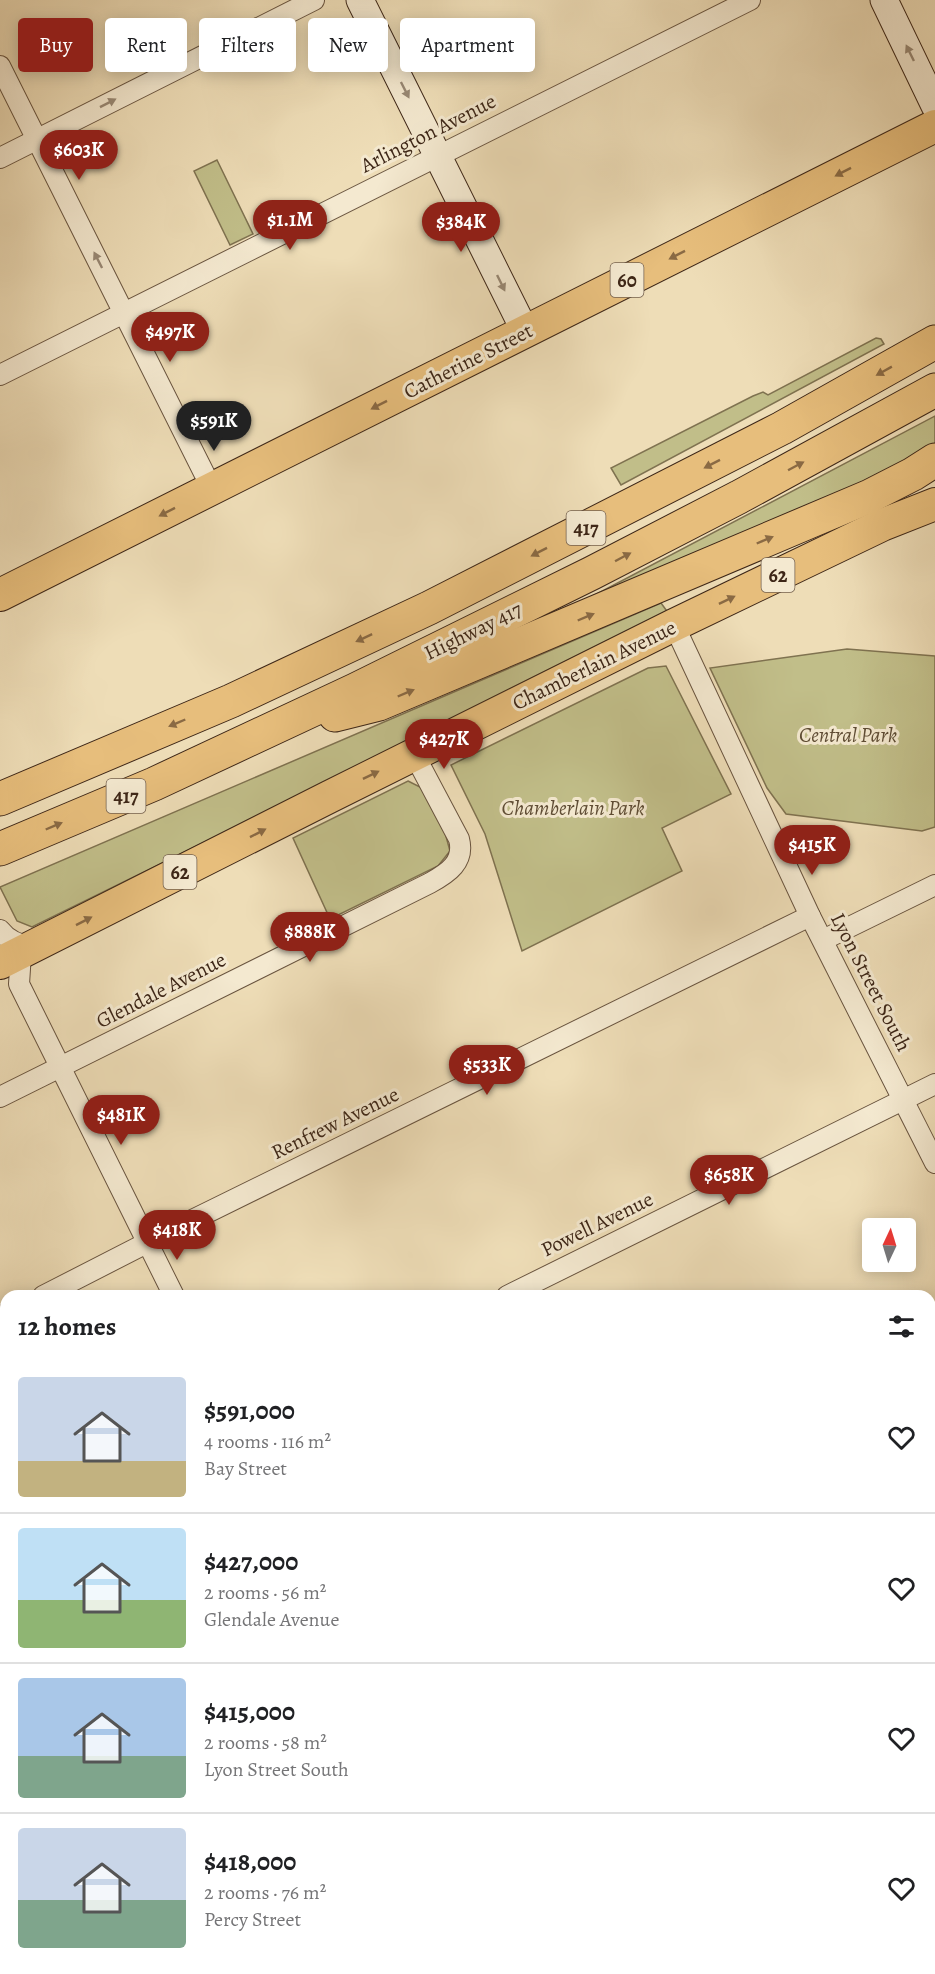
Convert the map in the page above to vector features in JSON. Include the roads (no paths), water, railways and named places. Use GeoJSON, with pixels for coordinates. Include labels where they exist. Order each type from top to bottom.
{"type":"FeatureCollection","features":[{"type":"Feature","properties":{"kind":"highway","name":"417"},"geometry":{"type":"LineString","coordinates":[[0,799],[231,700],[429,608],[782,428],[935,342]]}},
{"type":"Feature","properties":{"kind":"highway","name":"Highway 417"},"geometry":{"type":"LineString","coordinates":[[0,849],[154,784],[355,690],[592,573],[739,497],[935,390]]}},
{"type":"Feature","properties":{"kind":"highway"},"geometry":{"type":"LineString","coordinates":[[250,740],[379,704],[860,500],[914,474],[935,460]]}},
{"type":"Feature","properties":{"kind":"highway"},"geometry":{"type":"LineString","coordinates":[[0,783],[85,762]]}},
{"type":"Feature","properties":{"kind":"main road"},"geometry":{"type":"LineString","coordinates":[[360,0],[525,332]]}},
{"type":"Feature","properties":{"kind":"main road"},"geometry":{"type":"LineString","coordinates":[[884,0],[935,106]]}},
{"type":"Feature","properties":{"kind":"main road","name":"Catherine Street"},"geometry":{"type":"LineString","coordinates":[[0,595],[935,126]]}},
{"type":"Feature","properties":{"kind":"main road"},"geometry":{"type":"LineString","coordinates":[[882,525],[935,493]]}},
{"type":"Feature","properties":{"kind":"main road","name":"Chamberlain Avenue"},"geometry":{"type":"LineString","coordinates":[[13,958],[674,625],[882,525],[935,504]]}},
{"type":"Feature","properties":{"kind":"street"},"geometry":{"type":"LineString","coordinates":[[0,158],[314,0]]}},
{"type":"Feature","properties":{"kind":"street","name":"Arlington Avenue"},"geometry":{"type":"LineString","coordinates":[[0,375],[750,0]]}},
{"type":"Feature","properties":{"kind":"street"},"geometry":{"type":"LineString","coordinates":[[0,66],[212,489]]}},
{"type":"Feature","properties":{"kind":"street","name":"Lyon Street South"},"geometry":{"type":"LineString","coordinates":[[674,625],[810,916],[935,1163]]}},
{"type":"Feature","properties":{"kind":"street","name":"Glendale Avenue"},"geometry":{"type":"LineString","coordinates":[[0,1097],[430,883],[454,867],[460,853],[459,839],[414,754]]}},
{"type":"Feature","properties":{"kind":"street"},"geometry":{"type":"LineString","coordinates":[[823,940],[935,885]]}},
{"type":"Feature","properties":{"kind":"street","name":"Renfrew Avenue"},"geometry":{"type":"LineString","coordinates":[[54,1290],[810,916]]}},
{"type":"Feature","properties":{"kind":"street"},"geometry":{"type":"LineString","coordinates":[[0,930],[7,938],[22,946],[13,958],[27,1001],[171,1290]]}},
{"type":"Feature","properties":{"kind":"street","name":"Powell Avenue"},"geometry":{"type":"LineString","coordinates":[[519,1290],[935,1084]]}},
{"type":"Feature","properties":{"kind":"park label","name":"Central Park"},"geometry":{"type":"Point","coordinates":[848,735]}},
{"type":"Feature","properties":{"kind":"park label","name":"Chamberlain Park"},"geometry":{"type":"Point","coordinates":[573,808]}}]}
